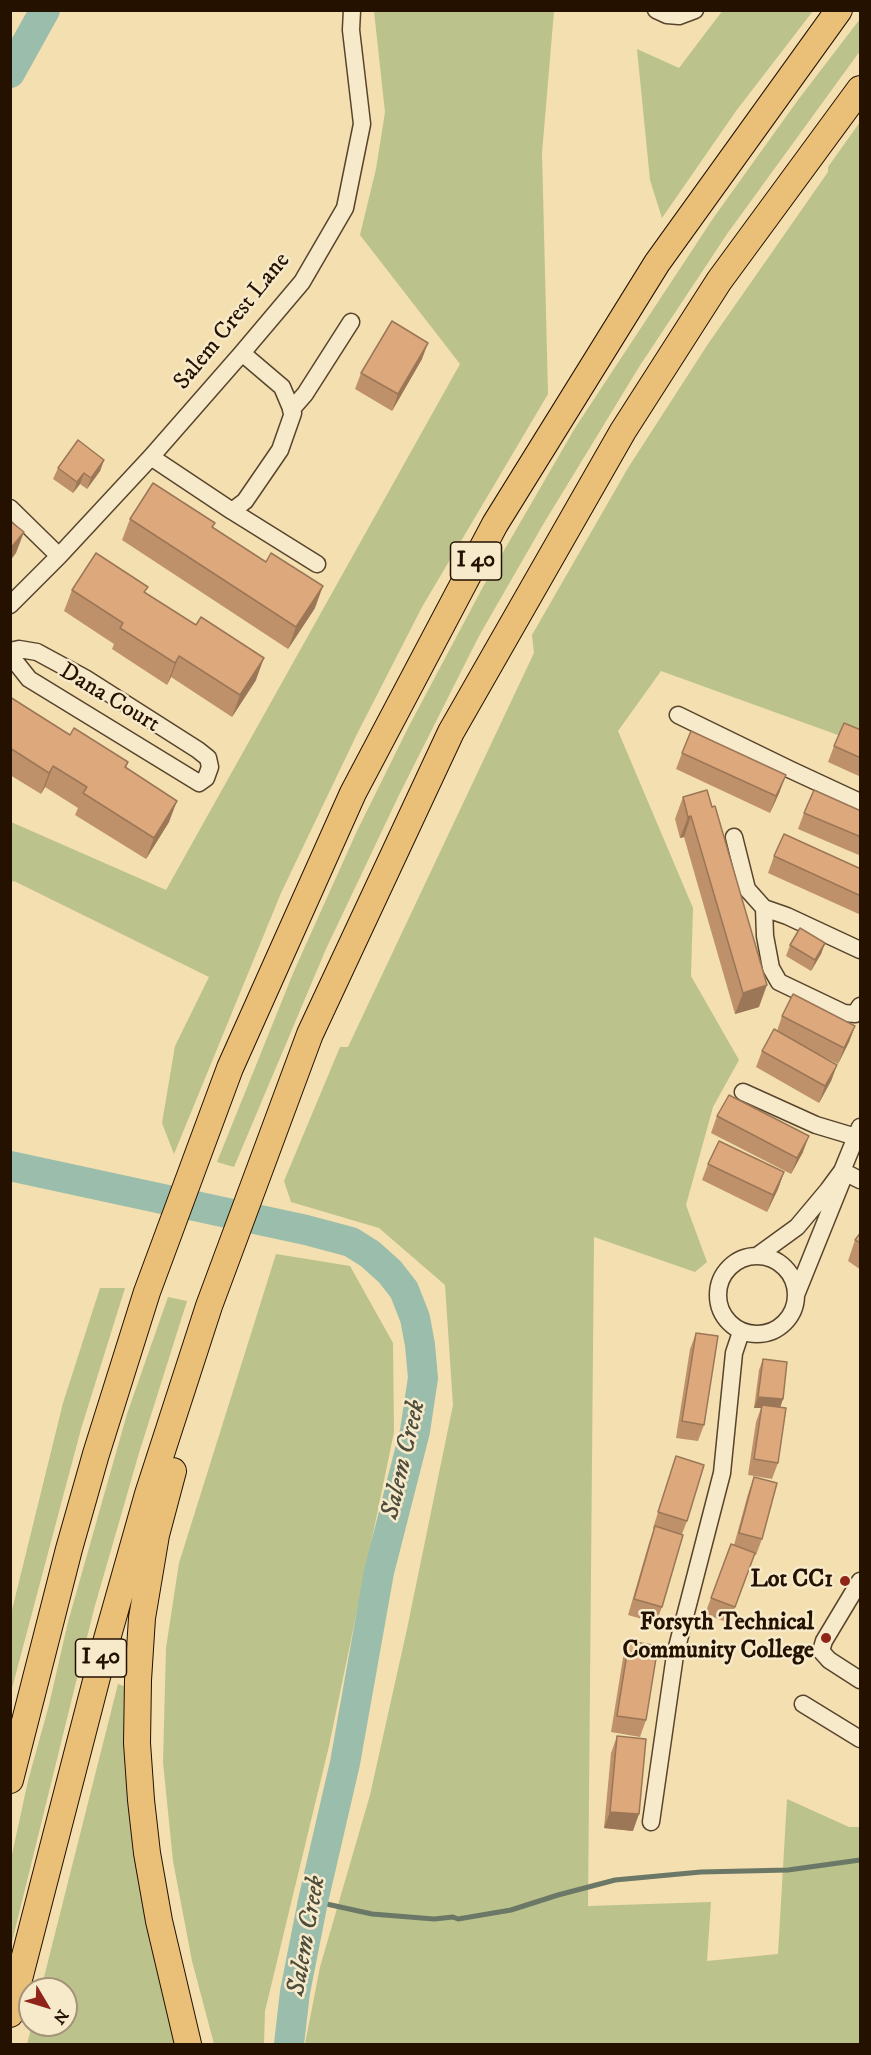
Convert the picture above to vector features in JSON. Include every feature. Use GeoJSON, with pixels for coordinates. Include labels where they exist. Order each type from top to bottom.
{"type":"FeatureCollection","features":[{"type":"Feature","properties":{"kind":"highway","name":"I 40"},"geometry":{"type":"LineString","coordinates":[[10,1780],[69,1549],[147,1292],[230,1068],[353,793],[495,524],[657,263],[839,10]]}},
{"type":"Feature","properties":{"kind":"highway","name":"I 40"},"geometry":{"type":"LineString","coordinates":[[10,2014],[107,1635],[148,1494],[209,1306],[310,1034],[451,732],[623,431],[719,281],[861,89]]}},
{"type":"Feature","properties":{"kind":"highway"},"geometry":{"type":"LineString","coordinates":[[188,2044],[159,1921],[147,1853],[138,1755],[138,1680],[142,1618],[154,1544],[171,1477],[207,1359],[209,1306]]}},
{"type":"Feature","properties":{"kind":"street","name":"Salem Crest Lane"},"geometry":{"type":"LineString","coordinates":[[10,605],[151,457],[302,282],[345,208],[362,124],[351,30],[352,10]]}},
{"type":"Feature","properties":{"kind":"street"},"geometry":{"type":"LineString","coordinates":[[656,10],[667,15],[679,16],[695,10]]}},
{"type":"Feature","properties":{"kind":"street"},"geometry":{"type":"LineString","coordinates":[[291,410],[305,394],[351,322]]}},
{"type":"Feature","properties":{"kind":"street"},"geometry":{"type":"LineString","coordinates":[[232,511],[245,501],[280,450],[293,413],[282,387],[242,353]]}},
{"type":"Feature","properties":{"kind":"street"},"geometry":{"type":"LineString","coordinates":[[151,457],[317,564]]}},
{"type":"Feature","properties":{"kind":"street"},"geometry":{"type":"LineString","coordinates":[[10,508],[59,556]]}},
{"type":"Feature","properties":{"kind":"street","name":"Dana Court"},"geometry":{"type":"LineString","coordinates":[[10,651],[20,649],[37,652],[85,678],[198,750],[208,758],[210,767],[206,778],[199,783],[29,679],[10,656]]}},
{"type":"Feature","properties":{"kind":"street"},"geometry":{"type":"LineString","coordinates":[[678,715],[861,801]]}},
{"type":"Feature","properties":{"kind":"street"},"geometry":{"type":"LineString","coordinates":[[734,837],[747,889],[764,908],[787,916],[861,951]]}},
{"type":"Feature","properties":{"kind":"street"},"geometry":{"type":"LineString","coordinates":[[764,908],[765,936],[771,968],[779,982],[844,1013],[855,1014],[861,1006]]}},
{"type":"Feature","properties":{"kind":"street"},"geometry":{"type":"LineString","coordinates":[[743,1092],[816,1125],[858,1132],[842,1171],[797,1227],[757,1256]]}},
{"type":"Feature","properties":{"kind":"street"},"geometry":{"type":"LineString","coordinates":[[842,1171],[861,1180]]}},
{"type":"Feature","properties":{"kind":"street"},"geometry":{"type":"LineString","coordinates":[[796,1295],[795,1283],[789,1272],[769,1257],[744,1258],[732,1264],[723,1275],[718,1287],[718,1301],[722,1314],[741,1332],[754,1335],[767,1334],[778,1328],[791,1314],[796,1295],[842,1183],[842,1171]]}},
{"type":"Feature","properties":{"kind":"street"},"geometry":{"type":"LineString","coordinates":[[651,1822],[675,1655],[722,1473],[734,1353],[741,1332]]}},
{"type":"Feature","properties":{"kind":"street"},"geometry":{"type":"LineString","coordinates":[[861,1581],[824,1641],[821,1651],[829,1660],[861,1680]]}},
{"type":"Feature","properties":{"kind":"street"},"geometry":{"type":"LineString","coordinates":[[803,1704],[861,1739]]}},
{"type":"Feature","properties":{"kind":"green space"},"geometry":{"type":"Polygon","coordinates":[[[723,10],[813,11],[736,111],[662,218],[650,180],[637,49],[679,68],[723,10]]]}},
{"type":"Feature","properties":{"kind":"green space"},"geometry":{"type":"Polygon","coordinates":[[[374,11],[554,11],[542,153],[548,394],[422,607],[357,734],[281,893],[174,1154],[162,1123],[175,1046],[209,977],[14,881],[11,882],[11,822],[166,890],[460,364],[360,235],[376,169],[385,112],[374,11]]]}},
{"type":"Feature","properties":{"kind":"green space"},"geometry":{"type":"Polygon","coordinates":[[[860,19],[860,51],[727,234],[639,367],[544,523],[479,636],[399,795],[326,949],[234,1167],[217,1162],[294,971],[357,831],[409,726],[484,585],[575,428],[714,217],[798,100],[860,19]]]}},
{"type":"Feature","properties":{"kind":"green space"},"geometry":{"type":"Polygon","coordinates":[[[860,122],[860,743],[661,671],[618,731],[693,908],[691,976],[739,1060],[713,1107],[686,1205],[707,1262],[695,1272],[594,1237],[588,1906],[711,1902],[707,1961],[778,1954],[787,1799],[849,1827],[860,1827],[860,2044],[305,2044],[320,1967],[370,1795],[453,1405],[445,1285],[379,1228],[291,1202],[284,1181],[340,1047],[348,1047],[534,653],[532,635],[628,468],[708,344],[828,172],[828,167],[860,122]]]}},
{"type":"Feature","properties":{"kind":"green space"},"geometry":{"type":"Polygon","coordinates":[[[276,1254],[350,1266],[393,1343],[394,1432],[329,1746],[265,2011],[264,2044],[214,2044],[192,1961],[173,1861],[163,1762],[166,1648],[179,1563],[276,1254]]]}},
{"type":"Feature","properties":{"kind":"green space"},"geometry":{"type":"Polygon","coordinates":[[[100,1288],[125,1288],[81,1429],[11,1692],[11,1614],[63,1403],[100,1288]]]}},
{"type":"Feature","properties":{"kind":"green space"},"geometry":{"type":"Polygon","coordinates":[[[168,1297],[187,1301],[139,1453],[94,1609],[11,1946],[11,1859],[28,1781],[49,1705],[68,1622],[127,1414],[168,1297]]]}},
{"type":"Feature","properties":{"kind":"green space"},"geometry":{"type":"Polygon","coordinates":[[[118,1684],[127,1687],[178,2044],[27,2044],[29,2037],[78,2037],[78,1977],[44,1977],[118,1684]]]}},
{"type":"Feature","properties":{"kind":"building"},"geometry":{"type":"Polygon","coordinates":[[[392,321],[428,343],[398,394],[361,373],[392,321]]]}},
{"type":"Feature","properties":{"kind":"building"},"geometry":{"type":"Polygon","coordinates":[[[78,440],[104,460],[91,478],[84,473],[77,482],[58,468],[78,440]]]}},
{"type":"Feature","properties":{"kind":"building"},"geometry":{"type":"Polygon","coordinates":[[[153,483],[215,523],[212,527],[266,562],[271,553],[323,586],[296,627],[130,519],[153,483]]]}},
{"type":"Feature","properties":{"kind":"building"},"geometry":{"type":"Polygon","coordinates":[[[10,521],[24,532],[10,549],[10,521]]]}},
{"type":"Feature","properties":{"kind":"building"},"geometry":{"type":"Polygon","coordinates":[[[96,553],[148,587],[144,592],[196,625],[201,617],[264,658],[240,695],[179,656],[175,663],[120,628],[123,623],[72,590],[96,553]]]}},
{"type":"Feature","properties":{"kind":"building"},"geometry":{"type":"Polygon","coordinates":[[[10,697],[70,735],[74,728],[128,762],[125,767],[177,801],[154,838],[83,793],[87,787],[53,766],[49,773],[10,748],[10,697]]]}},
{"type":"Feature","properties":{"kind":"building"},"geometry":{"type":"Polygon","coordinates":[[[844,723],[861,730],[861,758],[834,746],[844,723]]]}},
{"type":"Feature","properties":{"kind":"building"},"geometry":{"type":"Polygon","coordinates":[[[691,731],[786,775],[776,796],[682,753],[691,731]]]}},
{"type":"Feature","properties":{"kind":"building"},"geometry":{"type":"Polygon","coordinates":[[[707,790],[712,807],[715,806],[767,985],[743,993],[691,816],[688,817],[683,797],[707,790]]]}},
{"type":"Feature","properties":{"kind":"building"},"geometry":{"type":"Polygon","coordinates":[[[814,790],[861,811],[861,837],[804,813],[814,790]]]}},
{"type":"Feature","properties":{"kind":"building"},"geometry":{"type":"Polygon","coordinates":[[[784,834],[861,869],[861,896],[774,856],[784,834]]]}},
{"type":"Feature","properties":{"kind":"building"},"geometry":{"type":"Polygon","coordinates":[[[800,928],[825,943],[815,960],[790,945],[800,928]]]}},
{"type":"Feature","properties":{"kind":"building"},"geometry":{"type":"Polygon","coordinates":[[[793,994],[855,1026],[844,1048],[782,1016],[793,994]]]}},
{"type":"Feature","properties":{"kind":"building"},"geometry":{"type":"Polygon","coordinates":[[[774,1029],[837,1065],[825,1086],[762,1051],[774,1029]]]}},
{"type":"Feature","properties":{"kind":"building"},"geometry":{"type":"Polygon","coordinates":[[[729,1095],[809,1136],[797,1158],[717,1116],[729,1095]]]}},
{"type":"Feature","properties":{"kind":"building"},"geometry":{"type":"Polygon","coordinates":[[[719,1141],[784,1172],[773,1195],[708,1164],[719,1141]]]}},
{"type":"Feature","properties":{"kind":"building"},"geometry":{"type":"Polygon","coordinates":[[[861,1232],[861,1243],[855,1240],[861,1232]]]}},
{"type":"Feature","properties":{"kind":"building"},"geometry":{"type":"Polygon","coordinates":[[[696,1333],[718,1336],[704,1425],[682,1421],[696,1333]]]}},
{"type":"Feature","properties":{"kind":"building"},"geometry":{"type":"Polygon","coordinates":[[[763,1359],[787,1362],[783,1399],[758,1397],[763,1359]]]}},
{"type":"Feature","properties":{"kind":"building"},"geometry":{"type":"Polygon","coordinates":[[[762,1405],[786,1408],[778,1463],[754,1459],[762,1405]]]}},
{"type":"Feature","properties":{"kind":"building"},"geometry":{"type":"Polygon","coordinates":[[[676,1456],[704,1465],[687,1521],[658,1512],[676,1456]]]}},
{"type":"Feature","properties":{"kind":"building"},"geometry":{"type":"Polygon","coordinates":[[[754,1477],[777,1483],[762,1539],[739,1533],[754,1477]]]}},
{"type":"Feature","properties":{"kind":"building"},"geometry":{"type":"Polygon","coordinates":[[[655,1526],[683,1535],[662,1607],[634,1599],[655,1526]]]}},
{"type":"Feature","properties":{"kind":"building"},"geometry":{"type":"Polygon","coordinates":[[[731,1544],[755,1553],[735,1607],[711,1598],[731,1544]]]}},
{"type":"Feature","properties":{"kind":"building"},"geometry":{"type":"Polygon","coordinates":[[[629,1641],[658,1646],[646,1720],[617,1716],[629,1641]]]}},
{"type":"Feature","properties":{"kind":"building"},"geometry":{"type":"Polygon","coordinates":[[[617,1736],[646,1739],[639,1814],[610,1812],[617,1736]]]}},
{"type":"Feature","properties":{"kind":"waterway","name":"Salem Creek"},"geometry":{"type":"LineString","coordinates":[[10,73],[45,10]]}},
{"type":"Feature","properties":{"kind":"waterway","name":"Salem Creek"},"geometry":{"type":"LineString","coordinates":[[10,1166],[306,1230],[351,1242],[370,1254],[390,1272],[404,1290],[415,1318],[423,1378],[415,1431],[379,1572],[345,1763],[313,1901],[295,1992],[289,2044]]}},
{"type":"Feature","properties":{"kind":"waterway"},"geometry":{"type":"LineString","coordinates":[[313,1901],[372,1914],[458,1919],[511,1910],[615,1880],[701,1872],[788,1870],[860,1860]]}},
{"type":"Feature","properties":{"kind":"place","name":"Lot CC1"},"geometry":{"type":"Point","coordinates":[845,1581]}},
{"type":"Feature","properties":{"kind":"place","name":"Forsyth Technical Community College"},"geometry":{"type":"Point","coordinates":[826,1638]}}]}
